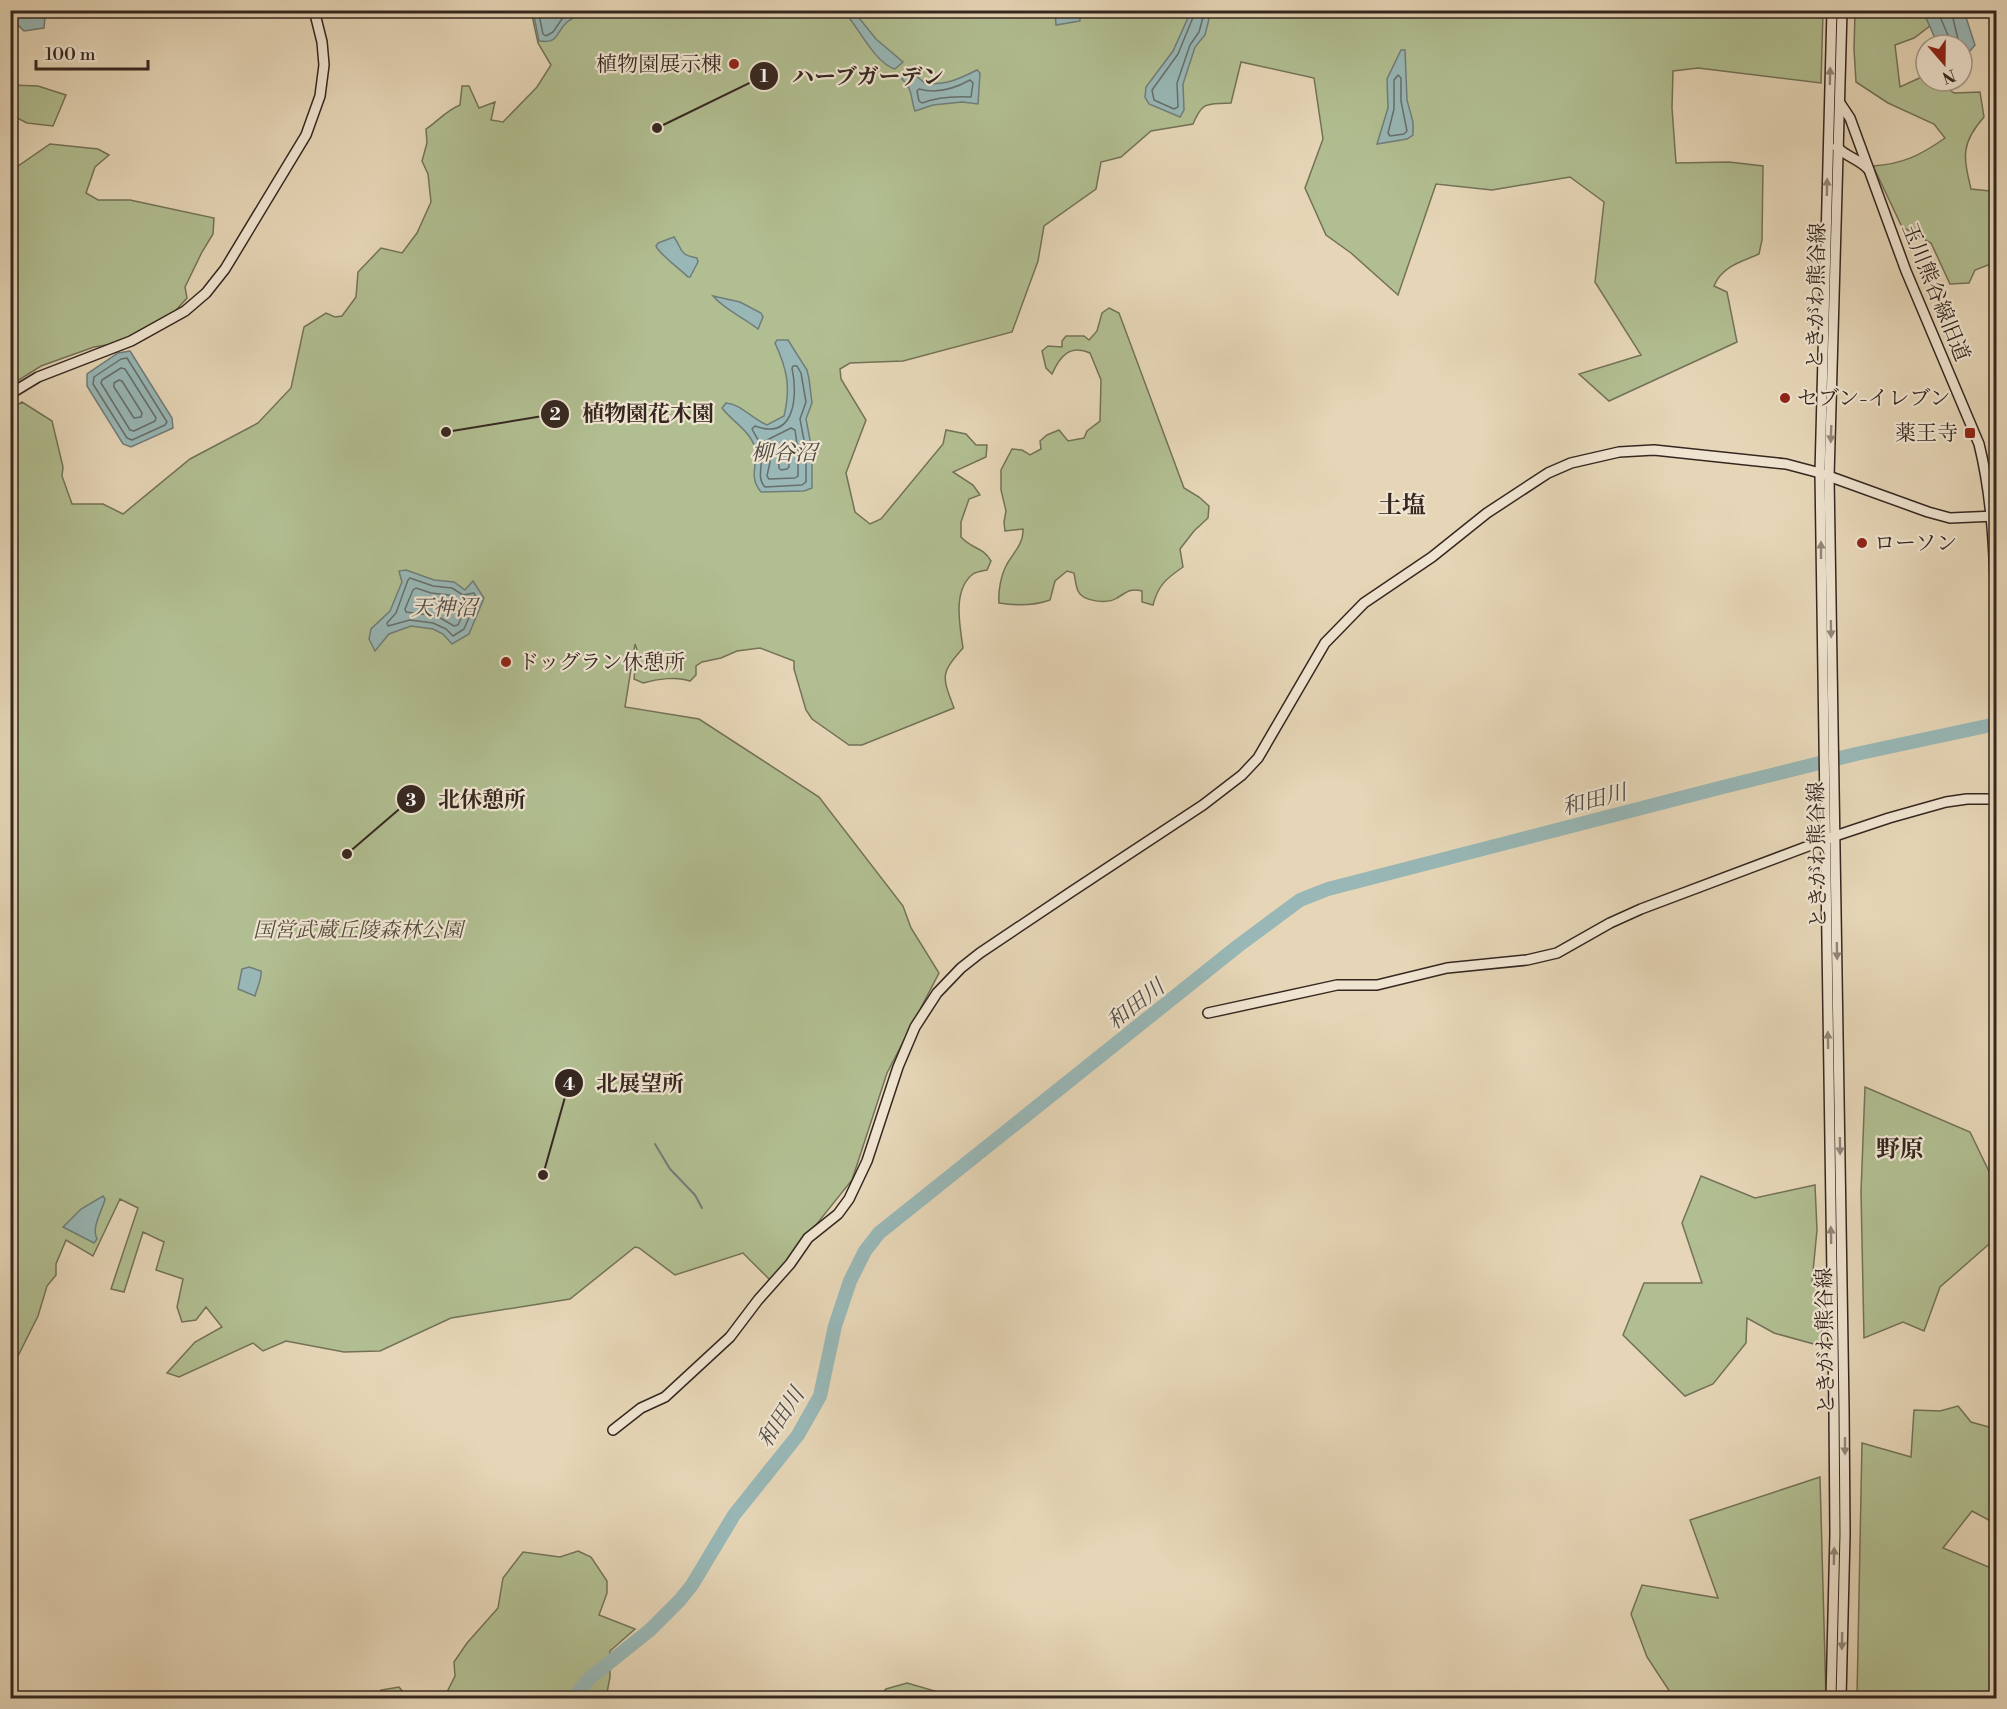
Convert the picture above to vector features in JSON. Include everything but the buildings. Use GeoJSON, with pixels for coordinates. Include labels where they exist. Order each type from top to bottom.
{"type":"FeatureCollection","features":[{"type":"Feature","properties":{"kind":"street"},"geometry":{"type":"LineString","coordinates":[[10,394],[38,377],[131,341],[185,311],[206,293],[225,269],[306,135],[319,100],[324,66],[322,42],[314,10]]}},
{"type":"Feature","properties":{"kind":"street","name":"ときがわ熊谷線"},"geometry":{"type":"LineString","coordinates":[[1832,10],[1823,735],[1829,789],[1845,1409],[1841,1698]]}},
{"type":"Feature","properties":{"kind":"street","name":"ときがわ熊谷線"},"geometry":{"type":"LineString","coordinates":[[1829,789],[1833,732],[1825,475],[1842,10]]}},
{"type":"Feature","properties":{"kind":"street","name":"玉川熊谷線旧道"},"geometry":{"type":"LineString","coordinates":[[1840,103],[1850,118],[1910,281],[1979,444],[1994,516],[1996,602]]}},
{"type":"Feature","properties":{"kind":"street"},"geometry":{"type":"LineString","coordinates":[[1829,135],[1838,149],[1862,163],[1870,172]]}},
{"type":"Feature","properties":{"kind":"street"},"geometry":{"type":"LineString","coordinates":[[1837,172],[1846,162],[1856,159]]}},
{"type":"Feature","properties":{"kind":"street"},"geometry":{"type":"LineString","coordinates":[[613,1430],[641,1408],[665,1397],[730,1337],[758,1300],[790,1264],[808,1238],[838,1214],[849,1199],[867,1161],[905,1048],[922,1013],[937,993],[961,968],[980,953],[1203,805],[1242,776],[1258,758],[1325,643],[1364,603],[1432,557],[1487,513],[1548,473],[1596,456],[1654,450],[1786,464],[1950,518],[1994,516]]}},
{"type":"Feature","properties":{"kind":"street"},"geometry":{"type":"LineString","coordinates":[[1208,1013],[1337,985],[1377,986],[1447,968],[1527,960],[1557,953],[1610,923],[1641,909],[1830,838],[1946,802],[1967,799],[1996,800]]}},
{"type":"Feature","properties":{"kind":"street","name":"ときがわ熊谷線"},"geometry":{"type":"LineString","coordinates":[[1830,838],[1834,1421],[1831,1698]]}},
{"type":"Feature","properties":{"kind":"green space","name":"国営武蔵丘陵森林公園"},"geometry":{"type":"Polygon","coordinates":[[[531,11],[1823,11],[1821,83],[1698,68],[1673,71],[1672,108],[1676,163],[1729,162],[1763,166],[1762,240],[1759,254],[1727,269],[1717,279],[1714,286],[1727,292],[1737,342],[1609,401],[1579,374],[1641,355],[1595,282],[1604,202],[1570,177],[1492,190],[1436,184],[1398,295],[1351,253],[1326,235],[1305,188],[1323,139],[1314,78],[1241,62],[1231,103],[1207,105],[1200,111],[1193,124],[1151,131],[1121,157],[1101,162],[1096,189],[1044,226],[1038,261],[1012,332],[903,361],[850,363],[840,369],[841,379],[866,420],[846,473],[855,512],[870,524],[881,519],[943,444],[946,430],[966,434],[976,445],[987,445],[986,457],[953,472],[973,485],[980,495],[969,499],[961,522],[961,537],[984,553],[991,561],[987,570],[973,574],[962,589],[959,609],[963,648],[950,664],[945,676],[954,708],[862,745],[849,745],[812,719],[806,710],[794,669],[794,661],[760,648],[737,651],[721,658],[702,662],[696,666],[696,675],[690,681],[667,679],[643,683],[634,679],[637,650],[635,644],[625,707],[699,719],[819,797],[903,906],[911,928],[939,973],[887,1073],[852,1180],[771,1281],[743,1253],[675,1275],[635,1247],[570,1299],[451,1318],[380,1351],[344,1352],[286,1341],[263,1351],[253,1343],[179,1377],[167,1373],[195,1342],[222,1327],[206,1307],[196,1320],[182,1322],[177,1307],[183,1279],[156,1270],[164,1242],[143,1232],[124,1292],[111,1289],[138,1208],[120,1199],[93,1256],[66,1240],[56,1264],[56,1275],[47,1286],[38,1316],[11,1370],[11,409],[22,402],[52,421],[63,467],[62,476],[72,504],[103,504],[123,514],[190,459],[258,423],[291,388],[304,327],[326,313],[335,317],[342,316],[356,297],[358,272],[381,248],[402,253],[417,233],[431,202],[428,174],[422,161],[427,143],[426,129],[460,105],[462,86],[469,86],[479,108],[495,102],[491,120],[503,122],[537,87],[551,65],[538,43],[531,11]]]}},
{"type":"Feature","properties":{"kind":"green space"},"geometry":{"type":"Polygon","coordinates":[[[1855,11],[1923,11],[1930,26],[1921,33],[1914,33],[1914,38],[1895,45],[1900,87],[1914,81],[1914,93],[1980,92],[1984,117],[1968,143],[1966,167],[1971,189],[1990,191],[1996,179],[1996,262],[1975,270],[1969,283],[1950,284],[1931,243],[1902,227],[1873,166],[1911,158],[1945,138],[1934,124],[1888,103],[1856,82],[1855,11]]]}},
{"type":"Feature","properties":{"kind":"green space"},"geometry":{"type":"Polygon","coordinates":[[[11,85],[38,86],[66,95],[53,126],[27,123],[11,115],[11,85]]]}},
{"type":"Feature","properties":{"kind":"green space"},"geometry":{"type":"Polygon","coordinates":[[[50,144],[98,149],[109,155],[95,167],[86,193],[98,200],[130,200],[214,218],[213,234],[185,287],[187,298],[158,330],[131,341],[94,347],[41,366],[11,385],[11,171],[50,144]]]}},
{"type":"Feature","properties":{"kind":"green space"},"geometry":{"type":"Polygon","coordinates":[[[1109,308],[1119,313],[1184,488],[1209,506],[1208,518],[1180,549],[1183,567],[1164,583],[1153,605],[1142,602],[1142,591],[1138,590],[1129,591],[1113,600],[1090,600],[1078,591],[1074,573],[1067,571],[1055,581],[1050,600],[1025,605],[999,603],[1003,573],[1023,534],[1023,529],[1005,531],[1006,511],[1001,490],[1001,470],[1012,449],[1022,450],[1030,455],[1041,449],[1040,441],[1059,430],[1068,441],[1084,438],[1087,431],[1100,421],[1101,380],[1090,353],[1077,350],[1066,353],[1052,374],[1046,368],[1042,351],[1048,346],[1062,347],[1062,341],[1066,336],[1084,336],[1089,340],[1097,331],[1102,313],[1109,308]]]}},
{"type":"Feature","properties":{"kind":"green space"},"geometry":{"type":"Polygon","coordinates":[[[1865,1087],[1970,1132],[1996,1186],[1996,1238],[1940,1287],[1924,1331],[1903,1322],[1864,1338],[1861,1192],[1865,1087]]]}},
{"type":"Feature","properties":{"kind":"green space"},"geometry":{"type":"Polygon","coordinates":[[[1701,1176],[1755,1198],[1815,1185],[1817,1230],[1812,1282],[1823,1301],[1821,1346],[1774,1333],[1747,1318],[1746,1343],[1713,1384],[1685,1396],[1623,1335],[1644,1283],[1702,1283],[1682,1223],[1701,1176]]]}},
{"type":"Feature","properties":{"kind":"green space"},"geometry":{"type":"Polygon","coordinates":[[[1958,1406],[1971,1422],[1996,1429],[1996,1524],[1972,1511],[1943,1548],[1996,1570],[1996,1698],[1857,1696],[1862,1443],[1911,1457],[1914,1410],[1940,1411],[1958,1406]]]}},
{"type":"Feature","properties":{"kind":"green space"},"geometry":{"type":"Polygon","coordinates":[[[1820,1477],[1826,1698],[1670,1698],[1672,1695],[1647,1657],[1631,1614],[1642,1585],[1718,1598],[1690,1520],[1820,1477]]]}},
{"type":"Feature","properties":{"kind":"green space"},"geometry":{"type":"Polygon","coordinates":[[[578,1551],[591,1557],[607,1581],[607,1593],[599,1615],[635,1629],[610,1651],[610,1677],[606,1698],[453,1698],[446,1694],[455,1676],[454,1662],[467,1643],[498,1608],[503,1578],[523,1552],[560,1557],[578,1551]]]}},
{"type":"Feature","properties":{"kind":"green space"},"geometry":{"type":"Polygon","coordinates":[[[907,1683],[935,1691],[938,1698],[877,1698],[886,1689],[907,1683]]]}},
{"type":"Feature","properties":{"kind":"green space"},"geometry":{"type":"Polygon","coordinates":[[[399,1687],[408,1698],[383,1698],[381,1690],[399,1687]]]}},
{"type":"Feature","properties":{"kind":"water"},"geometry":{"type":"Polygon","coordinates":[[[533,10],[581,11],[581,14],[567,22],[556,37],[550,41],[539,41],[533,10]]]}},
{"type":"Feature","properties":{"kind":"water"},"geometry":{"type":"Polygon","coordinates":[[[10,11],[42,11],[45,17],[44,28],[24,31],[11,21],[10,11]]]}},
{"type":"Feature","properties":{"kind":"water"},"geometry":{"type":"Polygon","coordinates":[[[1055,11],[1079,11],[1080,21],[1056,25],[1055,11]]]}},
{"type":"Feature","properties":{"kind":"water"},"geometry":{"type":"Polygon","coordinates":[[[1191,11],[1211,11],[1205,35],[1195,47],[1183,84],[1184,110],[1180,117],[1149,104],[1145,97],[1146,87],[1173,51],[1191,11]]]}},
{"type":"Feature","properties":{"kind":"water"},"geometry":{"type":"Polygon","coordinates":[[[1923,11],[1964,11],[1971,33],[1933,33],[1923,11]]]}},
{"type":"Feature","properties":{"kind":"water"},"geometry":{"type":"Polygon","coordinates":[[[855,13],[876,39],[903,62],[895,69],[882,61],[864,40],[850,19],[851,14],[855,13]]]}},
{"type":"Feature","properties":{"kind":"water"},"geometry":{"type":"Polygon","coordinates":[[[1401,50],[1405,50],[1407,100],[1413,122],[1413,135],[1407,139],[1377,144],[1388,108],[1387,79],[1401,50]]]}},
{"type":"Feature","properties":{"kind":"water"},"geometry":{"type":"Polygon","coordinates":[[[909,70],[926,84],[952,81],[977,70],[980,73],[978,104],[962,102],[933,105],[915,111],[910,91],[902,79],[909,70]]]}},
{"type":"Feature","properties":{"kind":"water"},"geometry":{"type":"Polygon","coordinates":[[[674,237],[684,253],[697,258],[698,262],[690,277],[665,257],[656,246],[674,237]]]}},
{"type":"Feature","properties":{"kind":"water"},"geometry":{"type":"Polygon","coordinates":[[[713,296],[740,302],[761,313],[763,317],[758,329],[723,305],[713,296]]]}},
{"type":"Feature","properties":{"kind":"water","name":"柳谷沼"},"geometry":{"type":"Polygon","coordinates":[[[777,340],[788,340],[807,370],[809,379],[812,403],[806,419],[812,450],[812,488],[804,491],[761,492],[754,472],[755,446],[748,435],[722,408],[726,403],[731,404],[767,425],[784,416],[787,378],[775,343],[777,340]]]}},
{"type":"Feature","properties":{"kind":"water"},"geometry":{"type":"Polygon","coordinates":[[[130,351],[172,418],[173,428],[131,447],[123,444],[87,386],[87,374],[118,353],[130,351]]]}},
{"type":"Feature","properties":{"kind":"water","name":"天神沼"},"geometry":{"type":"Polygon","coordinates":[[[406,570],[434,580],[454,582],[465,590],[473,581],[484,598],[469,634],[452,644],[443,634],[433,629],[411,626],[389,634],[375,651],[369,639],[371,629],[390,611],[402,582],[399,571],[406,570]]]}},
{"type":"Feature","properties":{"kind":"water"},"geometry":{"type":"Polygon","coordinates":[[[249,967],[261,971],[255,996],[238,989],[242,969],[249,967]]]}},
{"type":"Feature","properties":{"kind":"water"},"geometry":{"type":"Polygon","coordinates":[[[103,1196],[105,1199],[96,1224],[97,1239],[94,1243],[63,1227],[81,1209],[103,1196]]]}},
{"type":"Feature","properties":{"kind":"waterway","name":"和田川"},"geometry":{"type":"LineString","coordinates":[[573,1698],[590,1678],[650,1630],[680,1600],[692,1585],[734,1515],[798,1435],[820,1396],[835,1326],[850,1281],[865,1251],[879,1233],[1238,946],[1300,900],[1328,889],[1723,787],[1856,754],[1996,724]]}},
{"type":"Feature","properties":{"kind":"waterway"},"geometry":{"type":"LineString","coordinates":[[655,1144],[670,1169],[695,1195],[702,1208]]}},
{"type":"Feature","properties":{"kind":"place","name":"植物園展示棟"},"geometry":{"type":"Point","coordinates":[734,64]}},
{"type":"Feature","properties":{"kind":"place","name":"ハーブガーデン"},"geometry":{"type":"Point","coordinates":[657,128]}},
{"type":"Feature","properties":{"kind":"place","name":"セブン-イレブン"},"geometry":{"type":"Point","coordinates":[1785,398]}},
{"type":"Feature","properties":{"kind":"place","name":"植物園花木園"},"geometry":{"type":"Point","coordinates":[446,432]}},
{"type":"Feature","properties":{"kind":"place","name":"薬王寺"},"geometry":{"type":"Point","coordinates":[1970,433]}},
{"type":"Feature","properties":{"kind":"place","name":"ローソン"},"geometry":{"type":"Point","coordinates":[1862,543]}},
{"type":"Feature","properties":{"kind":"place","name":"ドッグラン休憩所"},"geometry":{"type":"Point","coordinates":[506,662]}},
{"type":"Feature","properties":{"kind":"place","name":"北休憩所"},"geometry":{"type":"Point","coordinates":[347,854]}},
{"type":"Feature","properties":{"kind":"place","name":"北展望所"},"geometry":{"type":"Point","coordinates":[543,1175]}},
{"type":"Feature","properties":{"kind":"district","name":"土塩"},"geometry":{"type":"Point","coordinates":[1402,505]}},
{"type":"Feature","properties":{"kind":"district","name":"野原"},"geometry":{"type":"Point","coordinates":[1900,1149]}}]}
